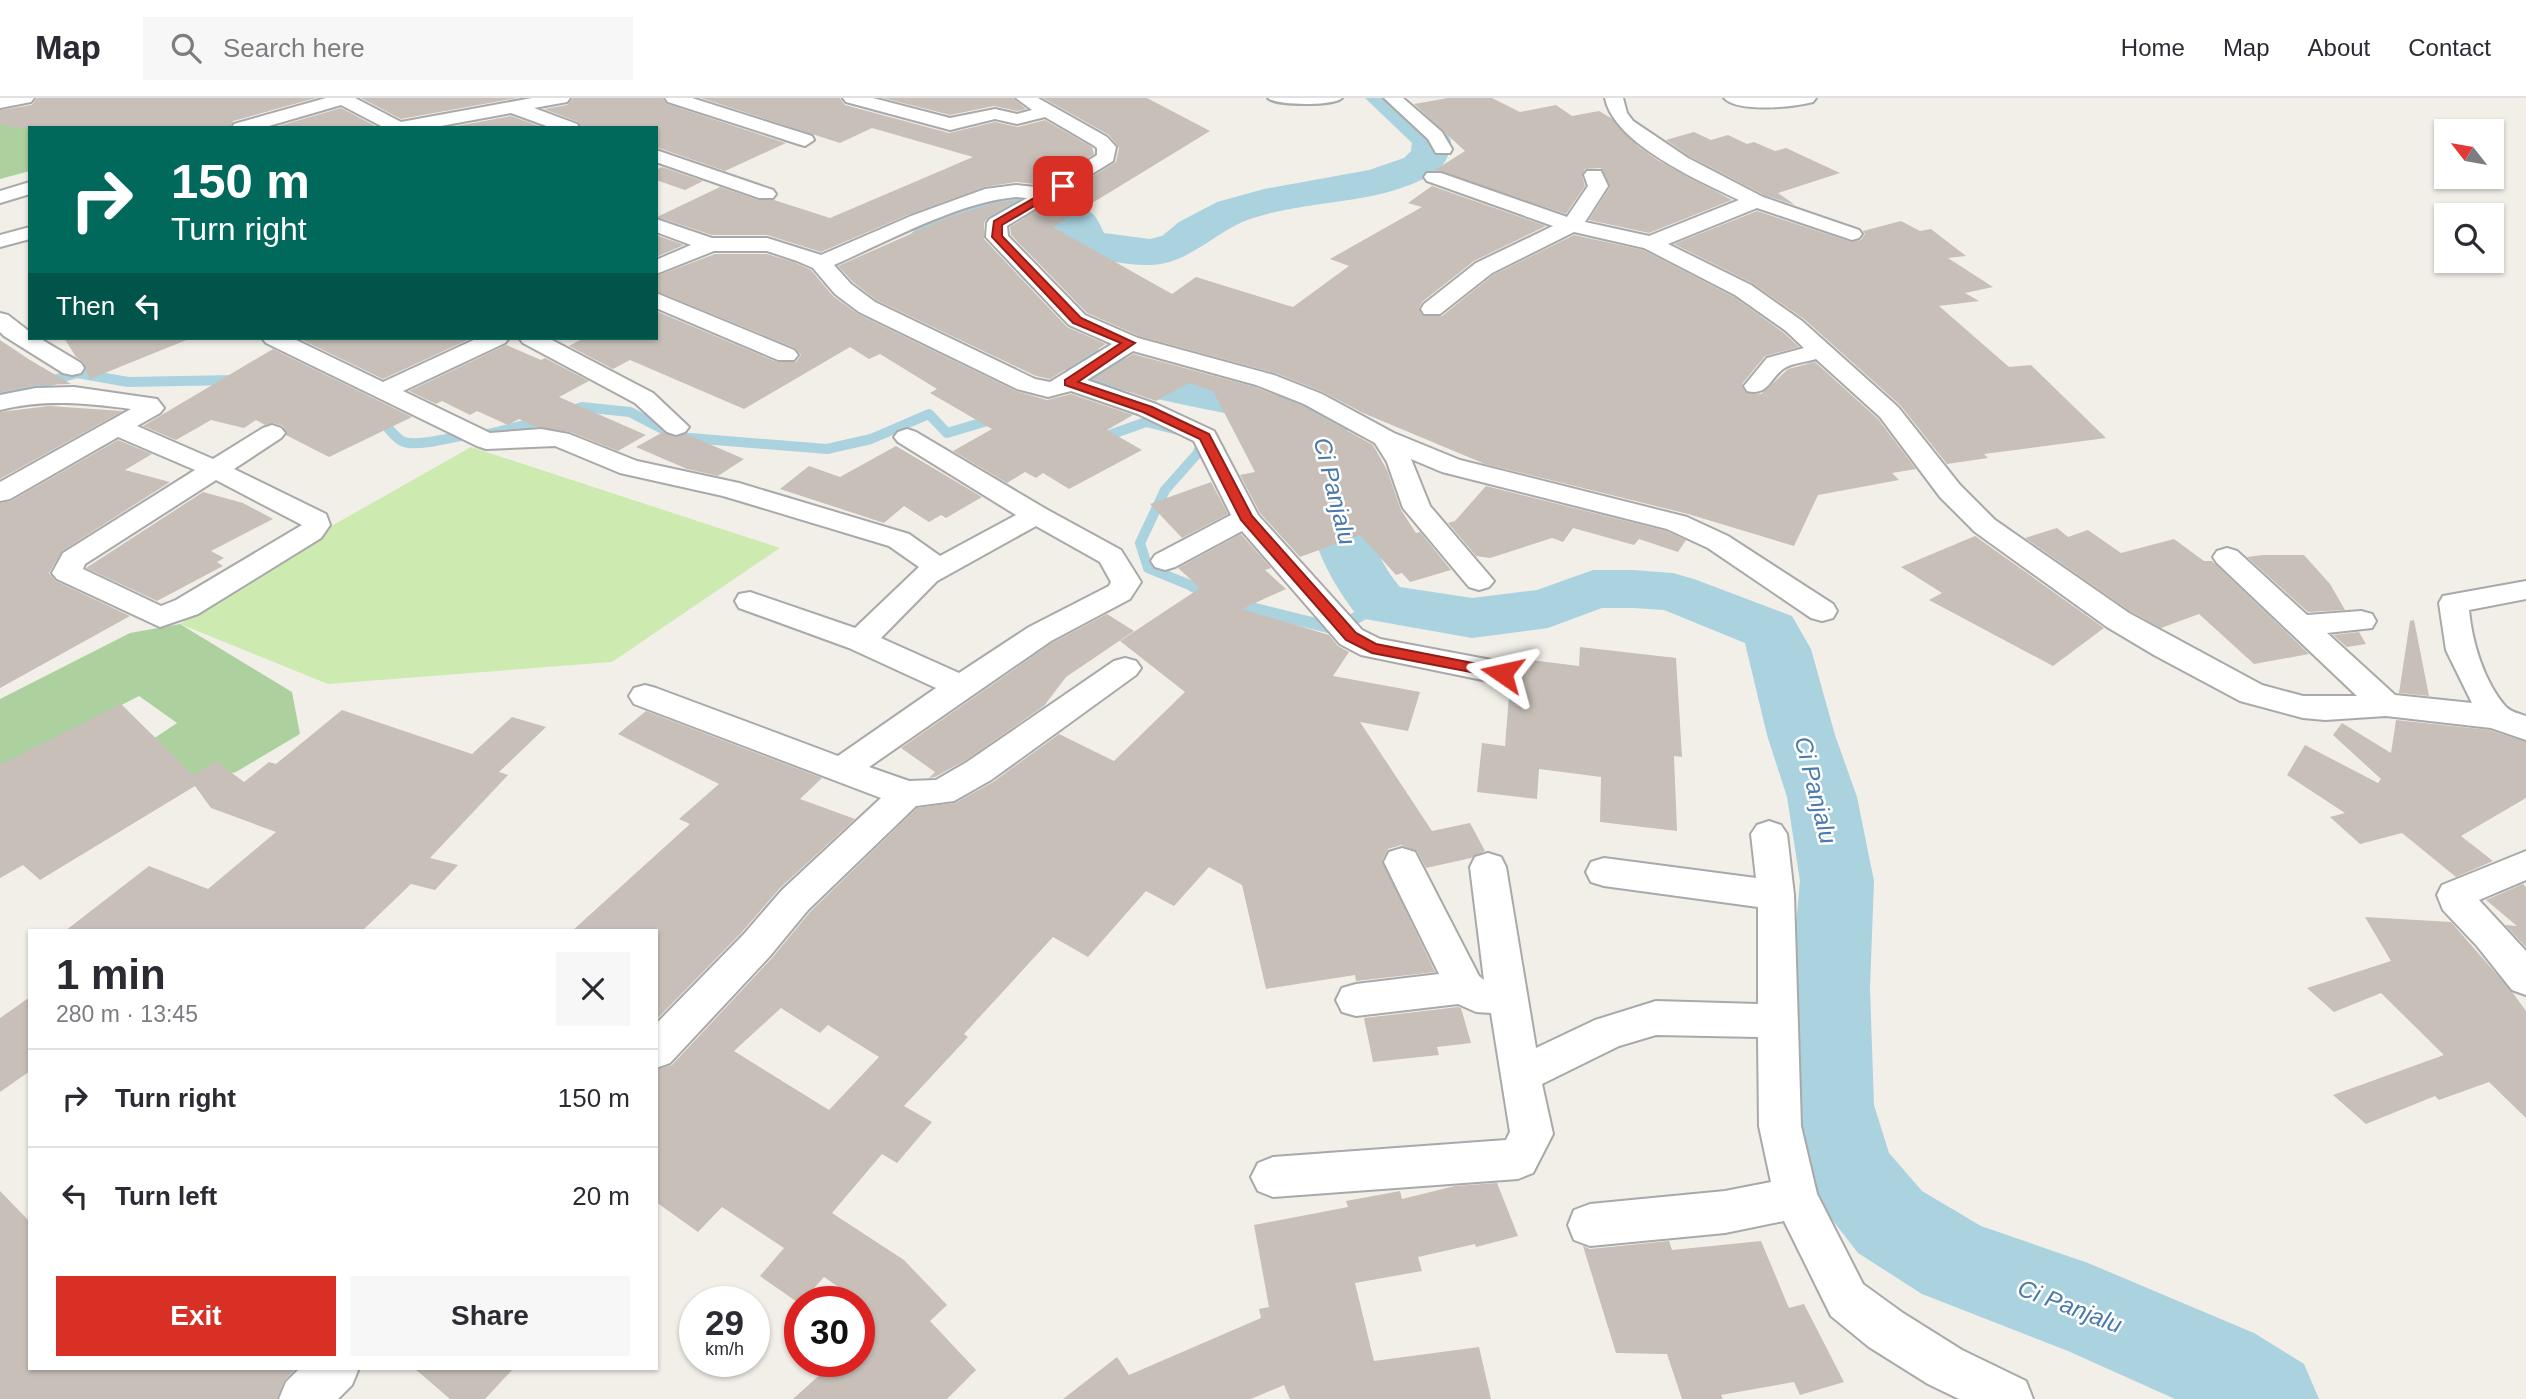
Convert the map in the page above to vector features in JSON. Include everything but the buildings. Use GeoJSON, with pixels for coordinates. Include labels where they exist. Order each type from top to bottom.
{"type":"FeatureCollection","features":[{"type":"Feature","properties":{"kind":"street"},"geometry":{"type":"LineString","coordinates":[[0,103],[25,98]]}},
{"type":"Feature","properties":{"kind":"street"},"geometry":{"type":"LineString","coordinates":[[248,126],[343,98],[395,126]]}},
{"type":"Feature","properties":{"kind":"street"},"geometry":{"type":"LineString","coordinates":[[409,126],[561,98]]}},
{"type":"Feature","properties":{"kind":"street"},"geometry":{"type":"LineString","coordinates":[[674,98],[805,140]]}},
{"type":"Feature","properties":{"kind":"street"},"geometry":{"type":"LineString","coordinates":[[852,98],[950,124],[995,114],[1017,119],[1048,111]]}},
{"type":"Feature","properties":{"kind":"street"},"geometry":{"type":"LineString","coordinates":[[1025,98],[1107,147],[1106,157],[997,223],[997,237],[1077,320],[1130,343],[1265,380],[1313,399],[1385,438],[1451,466],[1677,523],[1702,533],[1822,611]]}},
{"type":"Feature","properties":{"kind":"street"},"geometry":{"type":"LineString","coordinates":[[1277,98],[1333,98]]}},
{"type":"Feature","properties":{"kind":"street"},"geometry":{"type":"LineString","coordinates":[[1393,98],[1435,136],[1443,149]]}},
{"type":"Feature","properties":{"kind":"street"},"geometry":{"type":"LineString","coordinates":[[1614,98],[1619,116],[1649,140],[1703,174],[1756,201],[1852,234]]}},
{"type":"Feature","properties":{"kind":"street"},"geometry":{"type":"LineString","coordinates":[[1733,98],[1780,103],[1807,98]]}},
{"type":"Feature","properties":{"kind":"street"},"geometry":{"type":"LineString","coordinates":[[511,106],[565,126]]}},
{"type":"Feature","properties":{"kind":"street"},"geometry":{"type":"LineString","coordinates":[[658,157],[766,194]]}},
{"type":"Feature","properties":{"kind":"street"},"geometry":{"type":"LineString","coordinates":[[1432,309],[1484,268],[1571,225],[1584,210],[1598,186],[1594,175]]}},
{"type":"Feature","properties":{"kind":"street"},"geometry":{"type":"LineString","coordinates":[[1434,177],[1571,225],[1651,243],[1743,290],[1794,326],[1889,412],[1964,508],[1985,526],[2118,620],[2251,693],[2325,709],[2386,705],[2496,717],[2526,729]]}},
{"type":"Feature","properties":{"kind":"street"},"geometry":{"type":"LineString","coordinates":[[0,197],[28,189]]}},
{"type":"Feature","properties":{"kind":"street"},"geometry":{"type":"LineString","coordinates":[[821,263],[918,220],[992,193],[1017,191],[1047,195]]}},
{"type":"Feature","properties":{"kind":"street"},"geometry":{"type":"LineString","coordinates":[[1651,243],[1756,201]]}},
{"type":"Feature","properties":{"kind":"street"},"geometry":{"type":"LineString","coordinates":[[658,226],[710,245]]}},
{"type":"Feature","properties":{"kind":"street"},"geometry":{"type":"LineString","coordinates":[[0,241],[28,234]]}},
{"type":"Feature","properties":{"kind":"street"},"geometry":{"type":"LineString","coordinates":[[658,267],[710,245],[765,243],[784,247],[821,263],[843,289],[867,307],[1026,384],[1050,390],[1074,379],[1130,343]]}},
{"type":"Feature","properties":{"kind":"street"},"geometry":{"type":"LineString","coordinates":[[658,301],[786,355]]}},
{"type":"Feature","properties":{"kind":"street"},"geometry":{"type":"LineString","coordinates":[[0,320],[12,331],[72,368]]}},
{"type":"Feature","properties":{"kind":"street"},"geometry":{"type":"LineString","coordinates":[[278,340],[473,435],[510,441],[541,437],[560,439],[629,467],[729,489],[899,540],[939,568]]}},
{"type":"Feature","properties":{"kind":"street"},"geometry":{"type":"LineString","coordinates":[[385,390],[493,340]]}},
{"type":"Feature","properties":{"kind":"street"},"geometry":{"type":"LineString","coordinates":[[535,340],[644,398],[676,427]]}},
{"type":"Feature","properties":{"kind":"street"},"geometry":{"type":"LineString","coordinates":[[1756,386],[1772,366],[1780,361],[1822,350]]}},
{"type":"Feature","properties":{"kind":"street"},"geometry":{"type":"LineString","coordinates":[[1074,379],[1205,436],[1246,518],[1351,637],[1372,648],[1502,673]]}},
{"type":"Feature","properties":{"kind":"street"},"geometry":{"type":"LineString","coordinates":[[0,403],[29,396],[81,395],[148,404],[151,408],[0,493]]}},
{"type":"Feature","properties":{"kind":"street"},"geometry":{"type":"LineString","coordinates":[[119,428],[214,468],[316,520],[311,532],[187,607],[160,617],[68,573],[73,559],[214,468],[272,433]]}},
{"type":"Feature","properties":{"kind":"street"},"geometry":{"type":"LineString","coordinates":[[841,770],[1040,634],[1120,592],[1126,582],[1111,556],[1036,515],[907,437]]}},
{"type":"Feature","properties":{"kind":"street"},"geometry":{"type":"LineString","coordinates":[[1385,438],[1399,462],[1417,508],[1479,581]]}},
{"type":"Feature","properties":{"kind":"street"},"geometry":{"type":"LineString","coordinates":[[860,641],[926,575],[1036,515]]}},
{"type":"Feature","properties":{"kind":"street"},"geometry":{"type":"LineString","coordinates":[[1165,561],[1246,518]]}},
{"type":"Feature","properties":{"kind":"street"},"geometry":{"type":"LineString","coordinates":[[2227,557],[2386,705]]}},
{"type":"Feature","properties":{"kind":"street"},"geometry":{"type":"LineString","coordinates":[[2496,717],[2466,665],[2455,632],[2454,603],[2526,590]]}},
{"type":"Feature","properties":{"kind":"street"},"geometry":{"type":"LineString","coordinates":[[750,601],[860,641],[961,687]]}},
{"type":"Feature","properties":{"kind":"street"},"geometry":{"type":"LineString","coordinates":[[2300,625],[2361,621]]}},
{"type":"Feature","properties":{"kind":"street"},"geometry":{"type":"LineString","coordinates":[[645,696],[908,793],[942,792],[979,771],[1125,668]]}},
{"type":"Feature","properties":{"kind":"street"},"geometry":{"type":"LineString","coordinates":[[658,1049],[757,945],[795,900],[908,793]]}},
{"type":"Feature","properties":{"kind":"street"},"geometry":{"type":"LineString","coordinates":[[1769,834],[1776,895],[1780,1126],[1796,1198],[1847,1300],[1886,1330],[1945,1367],[2008,1399]]}},
{"type":"Feature","properties":{"kind":"street"},"geometry":{"type":"LineString","coordinates":[[1402,862],[1465,987],[1476,996],[1508,997]]}},
{"type":"Feature","properties":{"kind":"street"},"geometry":{"type":"LineString","coordinates":[[2526,865],[2455,895],[2456,900],[2490,935],[2526,979]]}},
{"type":"Feature","properties":{"kind":"street"},"geometry":{"type":"LineString","coordinates":[[1273,1177],[1518,1159],[1528,1145],[1532,1133],[1520,1076],[1488,867]]}},
{"type":"Feature","properties":{"kind":"street"},"geometry":{"type":"LineString","coordinates":[[1604,872],[1776,895]]}},
{"type":"Feature","properties":{"kind":"street"},"geometry":{"type":"LineString","coordinates":[[1356,1000],[1465,987]]}},
{"type":"Feature","properties":{"kind":"street"},"geometry":{"type":"LineString","coordinates":[[1520,1076],[1609,1032],[1656,1018],[1778,1021]]}},
{"type":"Feature","properties":{"kind":"street"},"geometry":{"type":"LineString","coordinates":[[1590,1225],[1726,1212],[1796,1198]]}},
{"type":"Feature","properties":{"kind":"street"},"geometry":{"type":"LineString","coordinates":[[303,1399],[333,1370]]}},
{"type":"Feature","properties":{"kind":"green space"},"geometry":{"type":"Polygon","coordinates":[[[103,98],[35,126],[28,126],[28,172],[0,179],[0,113],[39,103],[103,98]]]}},
{"type":"Feature","properties":{"kind":"green space"},"geometry":{"type":"Polygon","coordinates":[[[471,447],[780,548],[612,662],[328,684],[180,624],[335,524],[471,447]]]}},
{"type":"Feature","properties":{"kind":"green space"},"geometry":{"type":"Polygon","coordinates":[[[180,624],[292,692],[300,734],[236,772],[186,784],[132,753],[177,723],[139,696],[0,768],[0,699],[130,633],[180,624]]]}},
{"type":"Feature","properties":{"kind":"waterway","name":"Ci Panjalu"},"geometry":{"type":"LineString","coordinates":[[1383,98],[1432,140],[1430,155],[1418,166],[1380,180],[1326,192],[1297,194],[1232,211],[1194,231],[1177,245],[1151,252],[1092,244],[1084,238],[1078,223],[1039,207],[1019,204],[979,207],[960,214],[927,242],[930,259],[940,271],[1043,340],[1078,358],[1123,374],[1280,410],[1307,418],[1321,428],[1343,538],[1362,575],[1363,583],[1381,604],[1472,618],[1548,608],[1593,589],[1633,589],[1673,592],[1770,630],[1779,649],[1801,735],[1822,797],[1837,881],[1830,988],[1831,1105],[1852,1175],[1890,1222],[1955,1262],[2088,1311],[2219,1368],[2269,1399]]}},
{"type":"Feature","properties":{"kind":"waterway"},"geometry":{"type":"LineString","coordinates":[[0,396],[77,373],[128,382],[235,380]]}},
{"type":"Feature","properties":{"kind":"waterway"},"geometry":{"type":"LineString","coordinates":[[569,412],[582,407],[630,412],[678,437],[827,449],[871,439],[929,414],[947,433],[994,419]]}},
{"type":"Feature","properties":{"kind":"waterway"},"geometry":{"type":"LineString","coordinates":[[376,420],[408,443],[470,434]]}},
{"type":"Feature","properties":{"kind":"waterway"},"geometry":{"type":"LineString","coordinates":[[488,434],[545,420]]}},
{"type":"Feature","properties":{"kind":"waterway"},"geometry":{"type":"LineString","coordinates":[[1098,439],[1146,422],[1178,430]]}},
{"type":"Feature","properties":{"kind":"waterway"},"geometry":{"type":"LineString","coordinates":[[1197,440],[1202,443],[1197,454],[1165,490],[1140,543],[1148,568],[1197,588]]}},
{"type":"Feature","properties":{"kind":"waterway"},"geometry":{"type":"LineString","coordinates":[[1193,586],[1214,595]]}},
{"type":"Feature","properties":{"kind":"waterway"},"geometry":{"type":"LineString","coordinates":[[1231,603],[1336,629],[1381,604]]}},
{"type":"Feature","properties":{"kind":"route"},"geometry":{"type":"LineString","coordinates":[[1063,186],[997,223],[997,237],[1012,250],[1044,289],[1077,320],[1130,343],[1069,382],[1147,409],[1205,436],[1246,518],[1351,637],[1372,648],[1502,673]]}}]}
